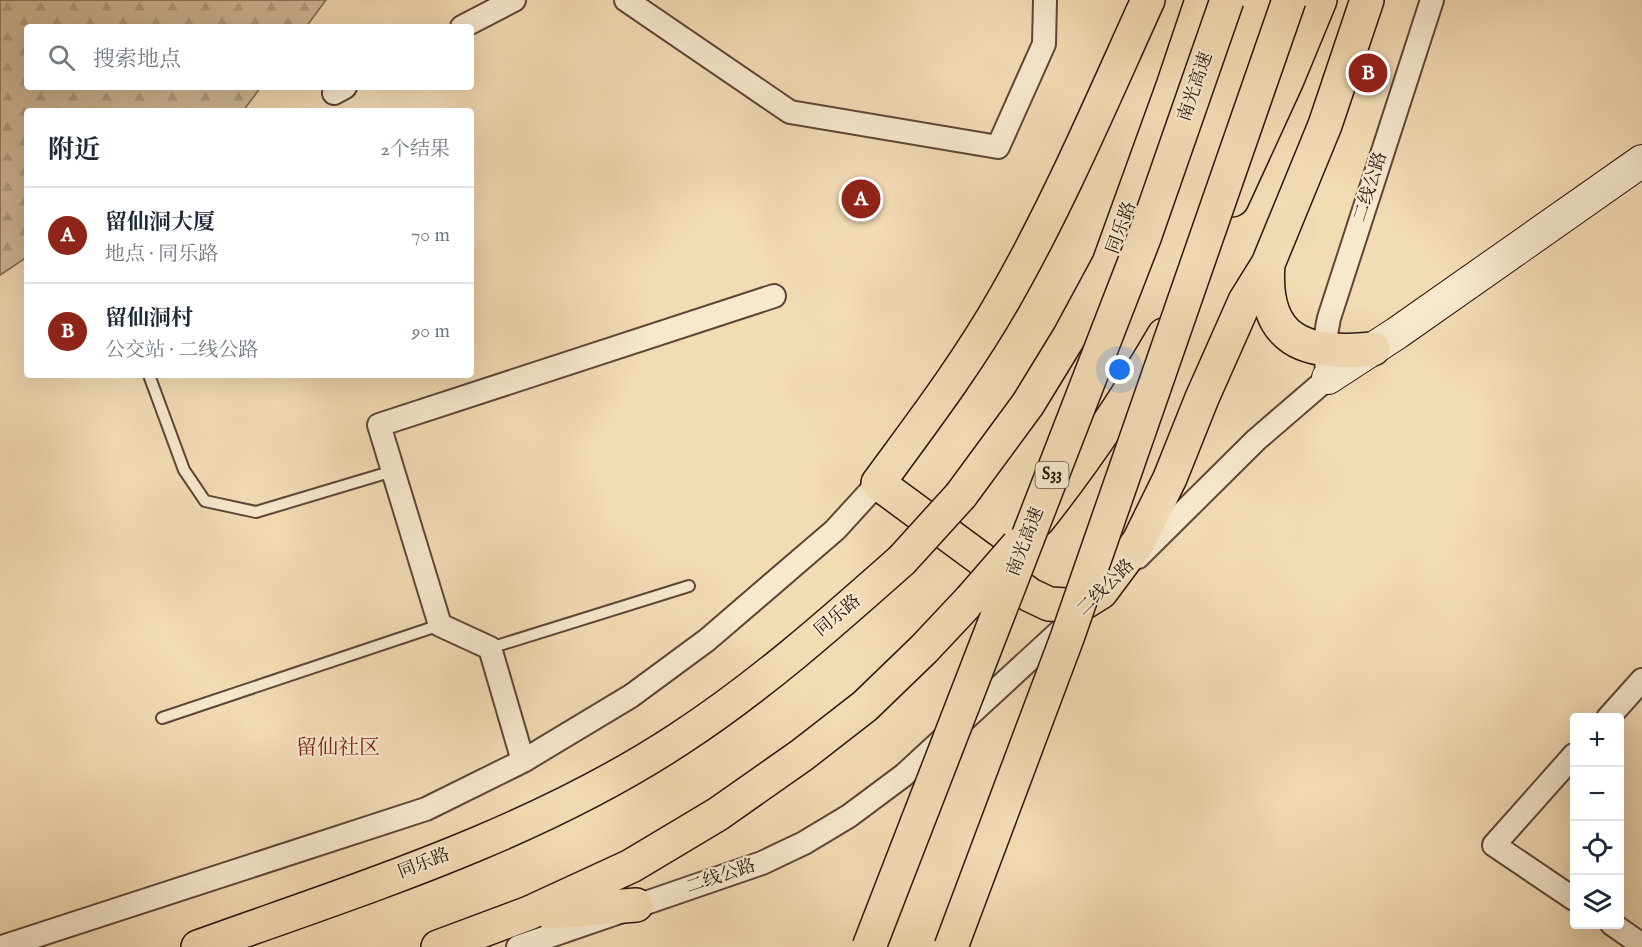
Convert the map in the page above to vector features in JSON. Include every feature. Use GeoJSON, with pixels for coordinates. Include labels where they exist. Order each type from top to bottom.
{"type":"FeatureCollection","features":[{"type":"Feature","properties":{"kind":"main road"},"geometry":{"type":"LineString","coordinates":[[1148,0],[1076,161],[1003,301],[968,358],[878,483],[1030,595],[1049,604],[1068,605],[1084,602],[1101,592],[1139,542],[1170,478],[1202,398],[1245,302],[1268,264],[1325,125],[1367,0]]}},
{"type":"Feature","properties":{"kind":"main road","name":"同乐路"},"geometry":{"type":"LineString","coordinates":[[198,947],[491,838],[586,793],[679,739],[754,686],[902,560],[961,495],[1028,404],[1069,337],[1109,262],[1202,0]]}},
{"type":"Feature","properties":{"kind":"main road","name":"南光高速"},"geometry":{"type":"LineString","coordinates":[[869,947],[1144,238],[1227,0]]}},
{"type":"Feature","properties":{"kind":"main road"},"geometry":{"type":"LineString","coordinates":[[951,947],[1067,638],[1289,0]]}},
{"type":"Feature","properties":{"kind":"main road"},"geometry":{"type":"LineString","coordinates":[[438,947],[530,914],[631,866],[718,814],[774,775],[865,705],[924,649],[971,599],[1018,545],[1078,469],[1134,387],[1178,311],[1243,177],[1320,0]]}},
{"type":"Feature","properties":{"kind":"main road"},"geometry":{"type":"LineString","coordinates":[[1268,264],[1266,287],[1270,304],[1282,329],[1310,347],[1326,364],[1351,351],[1373,349]]}},
{"type":"Feature","properties":{"kind":"main road"},"geometry":{"type":"LineString","coordinates":[[530,914],[636,905]]}},
{"type":"Feature","properties":{"kind":"street"},"geometry":{"type":"LineString","coordinates":[[468,24],[514,0]]}},
{"type":"Feature","properties":{"kind":"street"},"geometry":{"type":"LineString","coordinates":[[627,0],[790,112],[998,147],[1044,44],[1045,0]]}},
{"type":"Feature","properties":{"kind":"street","name":"二线公路"},"geometry":{"type":"LineString","coordinates":[[518,947],[762,863],[804,843],[849,816],[904,775],[1101,592],[1248,448],[1326,364],[1325,335],[1329,318],[1432,0]]}},
{"type":"Feature","properties":{"kind":"street"},"geometry":{"type":"LineString","coordinates":[[1373,349],[1642,161]]}},
{"type":"Feature","properties":{"kind":"street"},"geometry":{"type":"LineString","coordinates":[[523,760],[490,648],[440,626],[379,425],[774,296]]}},
{"type":"Feature","properties":{"kind":"street"},"geometry":{"type":"LineString","coordinates":[[2,947],[426,809],[523,760],[631,696],[707,640],[835,530],[878,483]]}},
{"type":"Feature","properties":{"kind":"street"},"geometry":{"type":"LineString","coordinates":[[1612,713],[1639,689]]}},
{"type":"Feature","properties":{"kind":"street"},"geometry":{"type":"LineString","coordinates":[[1570,761],[1494,845],[1570,896]]}},
{"type":"Feature","properties":{"kind":"street"},"geometry":{"type":"LineString","coordinates":[[1619,929],[1642,945]]}},
{"type":"Feature","properties":{"kind":"lane"},"geometry":{"type":"LineString","coordinates":[[150,378],[184,470],[205,501],[256,512],[393,471]]}},
{"type":"Feature","properties":{"kind":"lane"},"geometry":{"type":"LineString","coordinates":[[490,648],[689,586]]}},
{"type":"Feature","properties":{"kind":"lane"},"geometry":{"type":"LineString","coordinates":[[162,718],[440,626]]}},
{"type":"Feature","properties":{"kind":"green space"},"geometry":{"type":"Polygon","coordinates":[[[0,0],[326,0],[308,24],[24,24],[24,90],[259,90],[245,108],[24,108],[24,259],[0,275],[0,0]]]}},
{"type":"Feature","properties":{"kind":"place","name":"留仙洞村"},"geometry":{"type":"Point","coordinates":[1368,73]}},
{"type":"Feature","properties":{"kind":"place","name":"留仙洞大厦"},"geometry":{"type":"Point","coordinates":[861,199]}},
{"type":"Feature","properties":{"kind":"district","name":"留仙社区"},"geometry":{"type":"Point","coordinates":[338,748]}}]}
